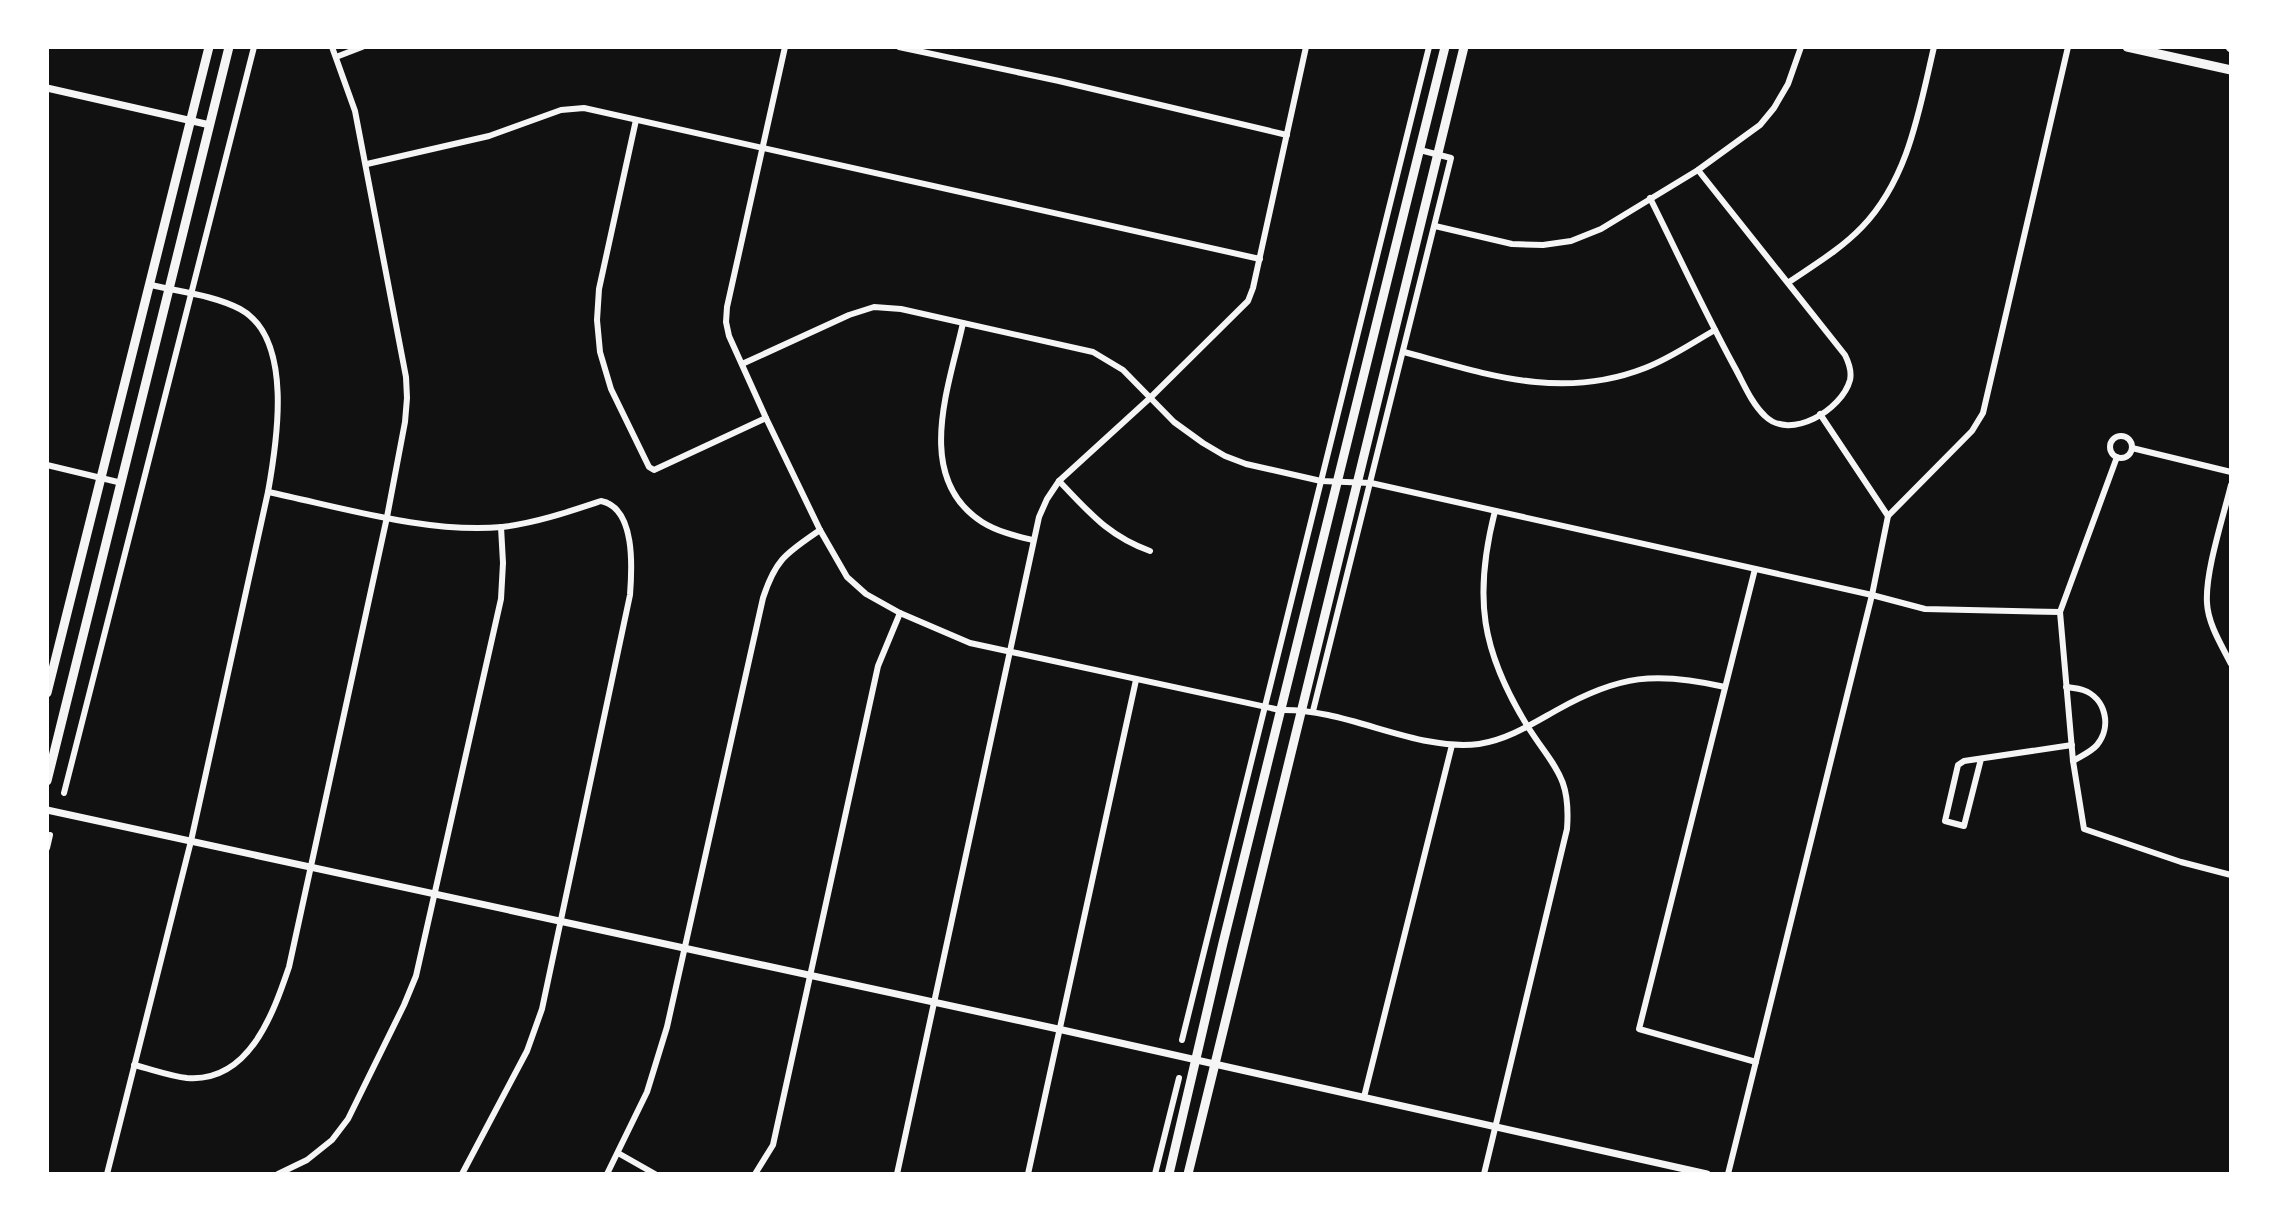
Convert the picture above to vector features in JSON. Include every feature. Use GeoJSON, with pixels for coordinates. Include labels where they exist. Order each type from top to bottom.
{"type":"FeatureCollection","features":[{"type":"Feature","properties":{"kind":"main road"},"geometry":{"type":"LineString","coordinates":[[47,693],[209,47]]}},
{"type":"Feature","properties":{"kind":"main road"},"geometry":{"type":"LineString","coordinates":[[47,781],[229,47]]}},
{"type":"Feature","properties":{"kind":"main road"},"geometry":{"type":"LineString","coordinates":[[1169,1174],[1280,710],[1446,47]]}},
{"type":"Feature","properties":{"kind":"main road"},"geometry":{"type":"LineString","coordinates":[[1188,1174],[1464,47]]}},
{"type":"Feature","properties":{"kind":"main road"},"geometry":{"type":"LineString","coordinates":[[2127,47],[2231,70]]}},
{"type":"Feature","properties":{"kind":"street"},"geometry":{"type":"LineString","coordinates":[[64,793],[254,47]]}},
{"type":"Feature","properties":{"kind":"street"},"geometry":{"type":"LineString","coordinates":[[134,1065],[187,1078],[207,1077],[233,1066],[253,1047],[279,999],[289,967],[387,517],[405,422],[406,377],[367,164],[355,111],[332,47]]}},
{"type":"Feature","properties":{"kind":"street"},"geometry":{"type":"LineString","coordinates":[[336,57],[362,47]]}},
{"type":"Feature","properties":{"kind":"street"},"geometry":{"type":"LineString","coordinates":[[785,47],[727,307],[726,322],[729,336],[765,418],[820,530],[847,577],[866,594],[900,613],[970,643],[1280,710],[1313,711],[1452,745],[1479,744],[1505,737],[1600,688],[1641,679],[1685,679],[1725,687]]}},
{"type":"Feature","properties":{"kind":"street"},"geometry":{"type":"LineString","coordinates":[[899,47],[1059,81],[1287,135]]}},
{"type":"Feature","properties":{"kind":"street"},"geometry":{"type":"LineString","coordinates":[[897,1174],[1033,540],[1047,499],[1059,481],[1150,398],[1240,310],[1253,288],[1306,47]]}},
{"type":"Feature","properties":{"kind":"street"},"geometry":{"type":"LineString","coordinates":[[1182,1040],[1429,47]]}},
{"type":"Feature","properties":{"kind":"street"},"geometry":{"type":"LineString","coordinates":[[1435,226],[1512,244],[1544,245],[1571,241],[1601,229],[1698,170],[1760,125],[1788,84],[1801,47]]}},
{"type":"Feature","properties":{"kind":"street"},"geometry":{"type":"LineString","coordinates":[[1789,282],[1835,250],[1862,227],[1880,206],[1904,163],[1912,140],[1934,47]]}},
{"type":"Feature","properties":{"kind":"street"},"geometry":{"type":"LineString","coordinates":[[1728,1174],[1872,595],[1888,516],[1972,431],[1983,413],[2068,47]]}},
{"type":"Feature","properties":{"kind":"street"},"geometry":{"type":"LineString","coordinates":[[47,88],[210,125]]}},
{"type":"Feature","properties":{"kind":"street"},"geometry":{"type":"LineString","coordinates":[[367,164],[489,136],[561,110],[584,108],[1259,259]]}},
{"type":"Feature","properties":{"kind":"street"},"geometry":{"type":"LineString","coordinates":[[636,120],[599,289],[597,320],[600,352],[611,389],[649,467],[654,470],[765,418]]}},
{"type":"Feature","properties":{"kind":"street"},"geometry":{"type":"LineString","coordinates":[[1313,711],[1451,159],[1420,150]]}},
{"type":"Feature","properties":{"kind":"street"},"geometry":{"type":"LineString","coordinates":[[1650,198],[1715,330],[1764,416],[1774,424],[1795,426],[1820,414],[1845,392],[1850,379],[1850,365],[1846,355],[1698,170]]}},
{"type":"Feature","properties":{"kind":"street"},"geometry":{"type":"LineString","coordinates":[[107,1174],[191,841],[277,443],[276,383],[269,344],[261,328],[247,313],[230,305],[192,293],[151,285]]}},
{"type":"Feature","properties":{"kind":"street"},"geometry":{"type":"LineString","coordinates":[[742,365],[849,315],[874,307],[901,309],[1093,352],[1123,370],[1174,422],[1225,456],[1246,464],[1321,481],[1371,483],[1925,609],[2060,612]]}},
{"type":"Feature","properties":{"kind":"street"},"geometry":{"type":"LineString","coordinates":[[963,323],[940,429],[941,458],[949,486],[965,507],[983,522],[1004,533],[1033,540]]}},
{"type":"Feature","properties":{"kind":"street"},"geometry":{"type":"LineString","coordinates":[[1404,352],[1526,382],[1580,384],[1615,378],[1646,368],[1715,330]]}},
{"type":"Feature","properties":{"kind":"street"},"geometry":{"type":"LineString","coordinates":[[1820,414],[1888,516]]}},
{"type":"Feature","properties":{"kind":"street"},"geometry":{"type":"LineString","coordinates":[[2116,438],[2126,438],[2131,442],[2132,449],[2125,457],[2117,457],[2110,446],[2116,438]]}},
{"type":"Feature","properties":{"kind":"street"},"geometry":{"type":"LineString","coordinates":[[2132,449],[2231,472]]}},
{"type":"Feature","properties":{"kind":"street"},"geometry":{"type":"LineString","coordinates":[[2117,457],[2060,612],[2073,761],[2084,829],[2181,862],[2231,875]]}},
{"type":"Feature","properties":{"kind":"street"},"geometry":{"type":"LineString","coordinates":[[47,465],[122,483]]}},
{"type":"Feature","properties":{"kind":"street"},"geometry":{"type":"LineString","coordinates":[[1059,481],[1109,531],[1128,543],[1150,551]]}},
{"type":"Feature","properties":{"kind":"street"},"geometry":{"type":"LineString","coordinates":[[2231,485],[2208,582],[2207,605],[2211,622],[2231,664]]}},
{"type":"Feature","properties":{"kind":"street"},"geometry":{"type":"LineString","coordinates":[[268,492],[434,526],[501,527],[554,517],[601,501],[614,507],[624,524],[630,545],[630,595],[542,1009],[527,1051],[462,1174]]}},
{"type":"Feature","properties":{"kind":"street"},"geometry":{"type":"LineString","coordinates":[[1483,1174],[1567,829],[1569,804],[1564,779],[1528,726],[1493,660],[1484,617],[1482,578],[1486,546],[1496,511]]}},
{"type":"Feature","properties":{"kind":"street"},"geometry":{"type":"LineString","coordinates":[[278,1174],[307,1160],[332,1140],[348,1119],[416,976],[500,599],[503,563],[501,527]]}},
{"type":"Feature","properties":{"kind":"street"},"geometry":{"type":"LineString","coordinates":[[607,1174],[647,1092],[667,1027],[770,574],[785,554],[820,530]]}},
{"type":"Feature","properties":{"kind":"street"},"geometry":{"type":"LineString","coordinates":[[1755,569],[1639,1029],[1756,1062]]}},
{"type":"Feature","properties":{"kind":"street"},"geometry":{"type":"LineString","coordinates":[[755,1174],[773,1145],[878,666],[900,613]]}},
{"type":"Feature","properties":{"kind":"street"},"geometry":{"type":"LineString","coordinates":[[2221,644],[2231,642]]}},
{"type":"Feature","properties":{"kind":"street"},"geometry":{"type":"LineString","coordinates":[[1028,1174],[1136,680]]}},
{"type":"Feature","properties":{"kind":"street"},"geometry":{"type":"LineString","coordinates":[[2066,687],[2085,691],[2098,702],[2106,714],[2104,734],[2095,747],[2073,761]]}},
{"type":"Feature","properties":{"kind":"street"},"geometry":{"type":"LineString","coordinates":[[1981,759],[1964,826],[1945,821],[1958,765],[1964,761],[2072,744]]}},
{"type":"Feature","properties":{"kind":"street"},"geometry":{"type":"LineString","coordinates":[[1364,1097],[1452,745]]}},
{"type":"Feature","properties":{"kind":"street"},"geometry":{"type":"LineString","coordinates":[[47,810],[1058,1029],[1707,1174]]}},
{"type":"Feature","properties":{"kind":"street"},"geometry":{"type":"LineString","coordinates":[[47,848],[50,835]]}},
{"type":"Feature","properties":{"kind":"street"},"geometry":{"type":"LineString","coordinates":[[1155,1174],[1179,1078]]}},
{"type":"Feature","properties":{"kind":"street"},"geometry":{"type":"LineString","coordinates":[[618,1153],[655,1174]]}}]}
